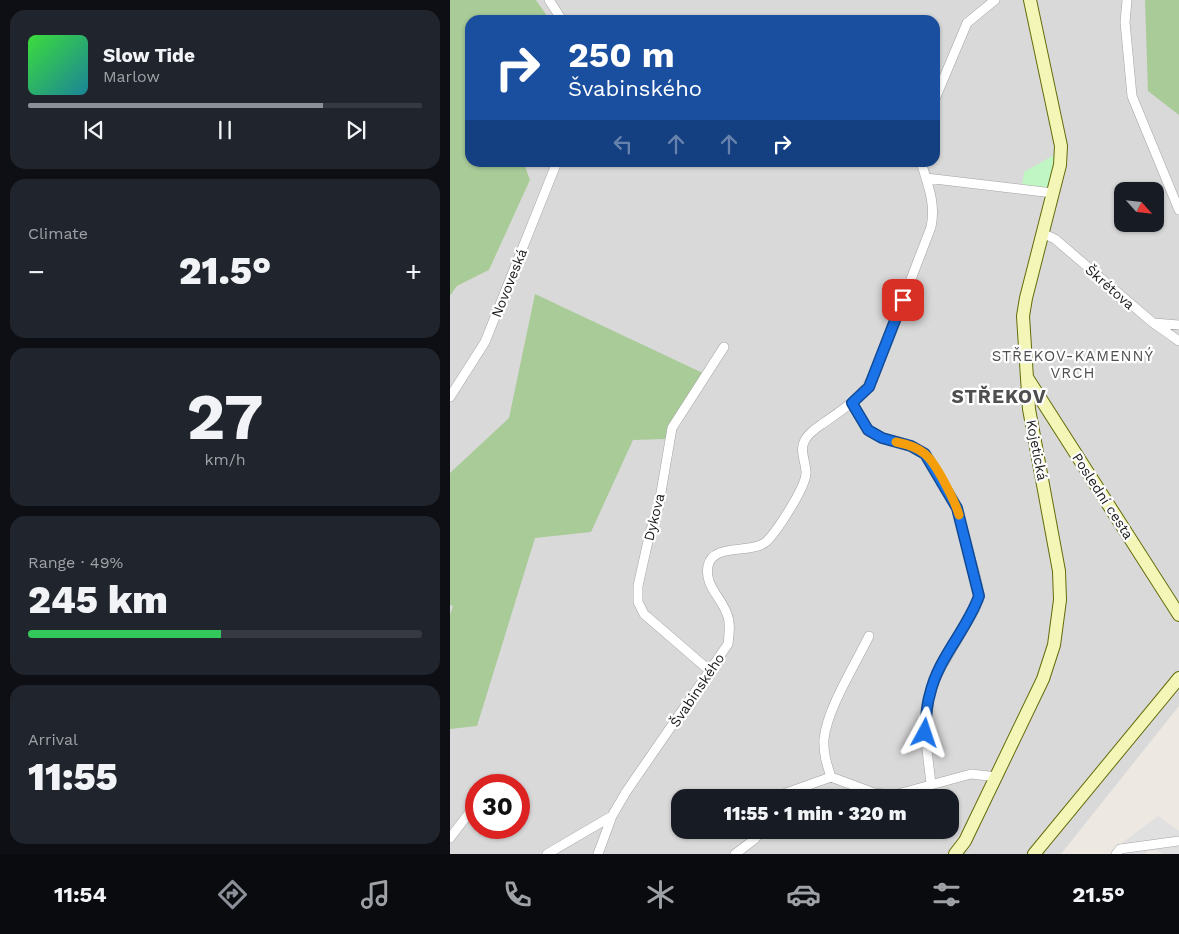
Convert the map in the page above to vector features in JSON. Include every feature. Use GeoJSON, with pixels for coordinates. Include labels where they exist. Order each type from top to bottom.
{"type":"FeatureCollection","features":[{"type":"Feature","properties":{"kind":"street"},"geometry":{"type":"LineString","coordinates":[[549,0],[559,15]]}},
{"type":"Feature","properties":{"kind":"street"},"geometry":{"type":"LineString","coordinates":[[940,87],[967,23],[995,0]]}},
{"type":"Feature","properties":{"kind":"street","name":"Kojetická"},"geometry":{"type":"LineString","coordinates":[[954,854],[965,842],[1043,679],[1054,645],[1060,600],[1059,571],[1029,409],[1023,316],[1060,165],[1061,146],[1030,0]]}},
{"type":"Feature","properties":{"kind":"street"},"geometry":{"type":"LineString","coordinates":[[1127,0],[1125,22],[1132,96],[1179,210]]}},
{"type":"Feature","properties":{"kind":"street","name":"Novoveská"},"geometry":{"type":"LineString","coordinates":[[450,397],[485,342],[555,167]]}},
{"type":"Feature","properties":{"kind":"street","name":"Švabinského"},"geometry":{"type":"LineString","coordinates":[[598,854],[612,816],[626,792],[728,644],[730,626],[728,614],[706,578],[708,564],[718,553],[756,548],[767,541],[804,484],[806,472],[802,456],[804,441],[811,432],[852,403],[869,387],[931,227],[934,214],[932,196],[923,167]]}},
{"type":"Feature","properties":{"kind":"street"},"geometry":{"type":"LineString","coordinates":[[926,178],[1053,193]]}},
{"type":"Feature","properties":{"kind":"street","name":"Škrétova"},"geometry":{"type":"LineString","coordinates":[[1042,233],[1055,239],[1152,322],[1179,341]]}},
{"type":"Feature","properties":{"kind":"street"},"geometry":{"type":"LineString","coordinates":[[1152,322],[1179,325]]}},
{"type":"Feature","properties":{"kind":"street","name":"Dykova"},"geometry":{"type":"LineString","coordinates":[[710,671],[644,614],[638,602],[638,586],[650,532],[658,510],[672,428],[724,347]]}},
{"type":"Feature","properties":{"kind":"street","name":"Poslední cesta"},"geometry":{"type":"LineString","coordinates":[[1027,378],[1179,615]]}},
{"type":"Feature","properties":{"kind":"street"},"geometry":{"type":"LineString","coordinates":[[852,403],[868,430],[882,438],[911,446],[925,454],[957,508],[977,582],[979,596],[974,609],[937,675],[930,693],[925,733],[931,784]]}},
{"type":"Feature","properties":{"kind":"street"},"geometry":{"type":"LineString","coordinates":[[831,777],[825,759],[824,740],[828,721],[869,636]]}},
{"type":"Feature","properties":{"kind":"street"},"geometry":{"type":"LineString","coordinates":[[1034,854],[1179,678]]}},
{"type":"Feature","properties":{"kind":"street"},"geometry":{"type":"LineString","coordinates":[[797,789],[831,777],[874,793],[894,795],[971,774],[997,777]]}},
{"type":"Feature","properties":{"kind":"street"},"geometry":{"type":"LineString","coordinates":[[547,854],[612,816]]}},
{"type":"Feature","properties":{"kind":"street"},"geometry":{"type":"LineString","coordinates":[[450,838],[465,818]]}},
{"type":"Feature","properties":{"kind":"street"},"geometry":{"type":"LineString","coordinates":[[734,854],[755,839]]}},
{"type":"Feature","properties":{"kind":"street"},"geometry":{"type":"LineString","coordinates":[[1116,854],[1120,849],[1179,841]]}},
{"type":"Feature","properties":{"kind":"shaded area"},"geometry":{"type":"Polygon","coordinates":[[[536,0],[1179,0],[1179,706],[1061,854],[450,854],[450,297],[457,286],[489,270],[530,180],[525,167],[940,167],[940,15],[546,15],[536,0]]]}},
{"type":"Feature","properties":{"kind":"shaded area"},"geometry":{"type":"Polygon","coordinates":[[[1158,816],[1179,831],[1179,854],[1163,854],[1156,850],[1147,851],[1145,854],[1120,854],[1114,849],[1158,816]]]}},
{"type":"Feature","properties":{"kind":"green space"},"geometry":{"type":"Polygon","coordinates":[[[450,0],[536,0],[546,15],[465,15],[465,167],[525,167],[530,180],[489,270],[457,286],[450,296],[450,0]]]}},
{"type":"Feature","properties":{"kind":"green space"},"geometry":{"type":"Polygon","coordinates":[[[1145,0],[1179,0],[1179,115],[1148,91],[1145,0]]]}},
{"type":"Feature","properties":{"kind":"green space"},"geometry":{"type":"Polygon","coordinates":[[[1054,155],[1055,165],[1050,190],[1022,187],[1024,172],[1054,155]]]}},
{"type":"Feature","properties":{"kind":"green space"},"geometry":{"type":"Polygon","coordinates":[[[535,294],[707,375],[666,439],[633,440],[591,532],[535,538],[477,726],[450,729],[450,615],[453,606],[450,605],[450,473],[509,418],[535,294]]]}},
{"type":"Feature","properties":{"kind":"slow traffic"},"geometry":{"type":"LineString","coordinates":[[896,442],[911,446],[925,454],[948,488],[959,515]]}},
{"type":"Feature","properties":{"kind":"district","name":"STŘEKOV-KAMENNÝ VRCH"},"geometry":{"type":"Point","coordinates":[1073,364]}},
{"type":"Feature","properties":{"kind":"district","name":"STŘEKOV"},"geometry":{"type":"Point","coordinates":[999,396]}},
{"type":"Feature","properties":{"kind":"route"},"geometry":{"type":"LineString","coordinates":[[903,300],[869,387],[852,403],[868,430],[882,438],[911,446],[925,454],[948,488],[957,508],[979,596],[974,609],[937,675],[930,693],[925,733]]}}]}
